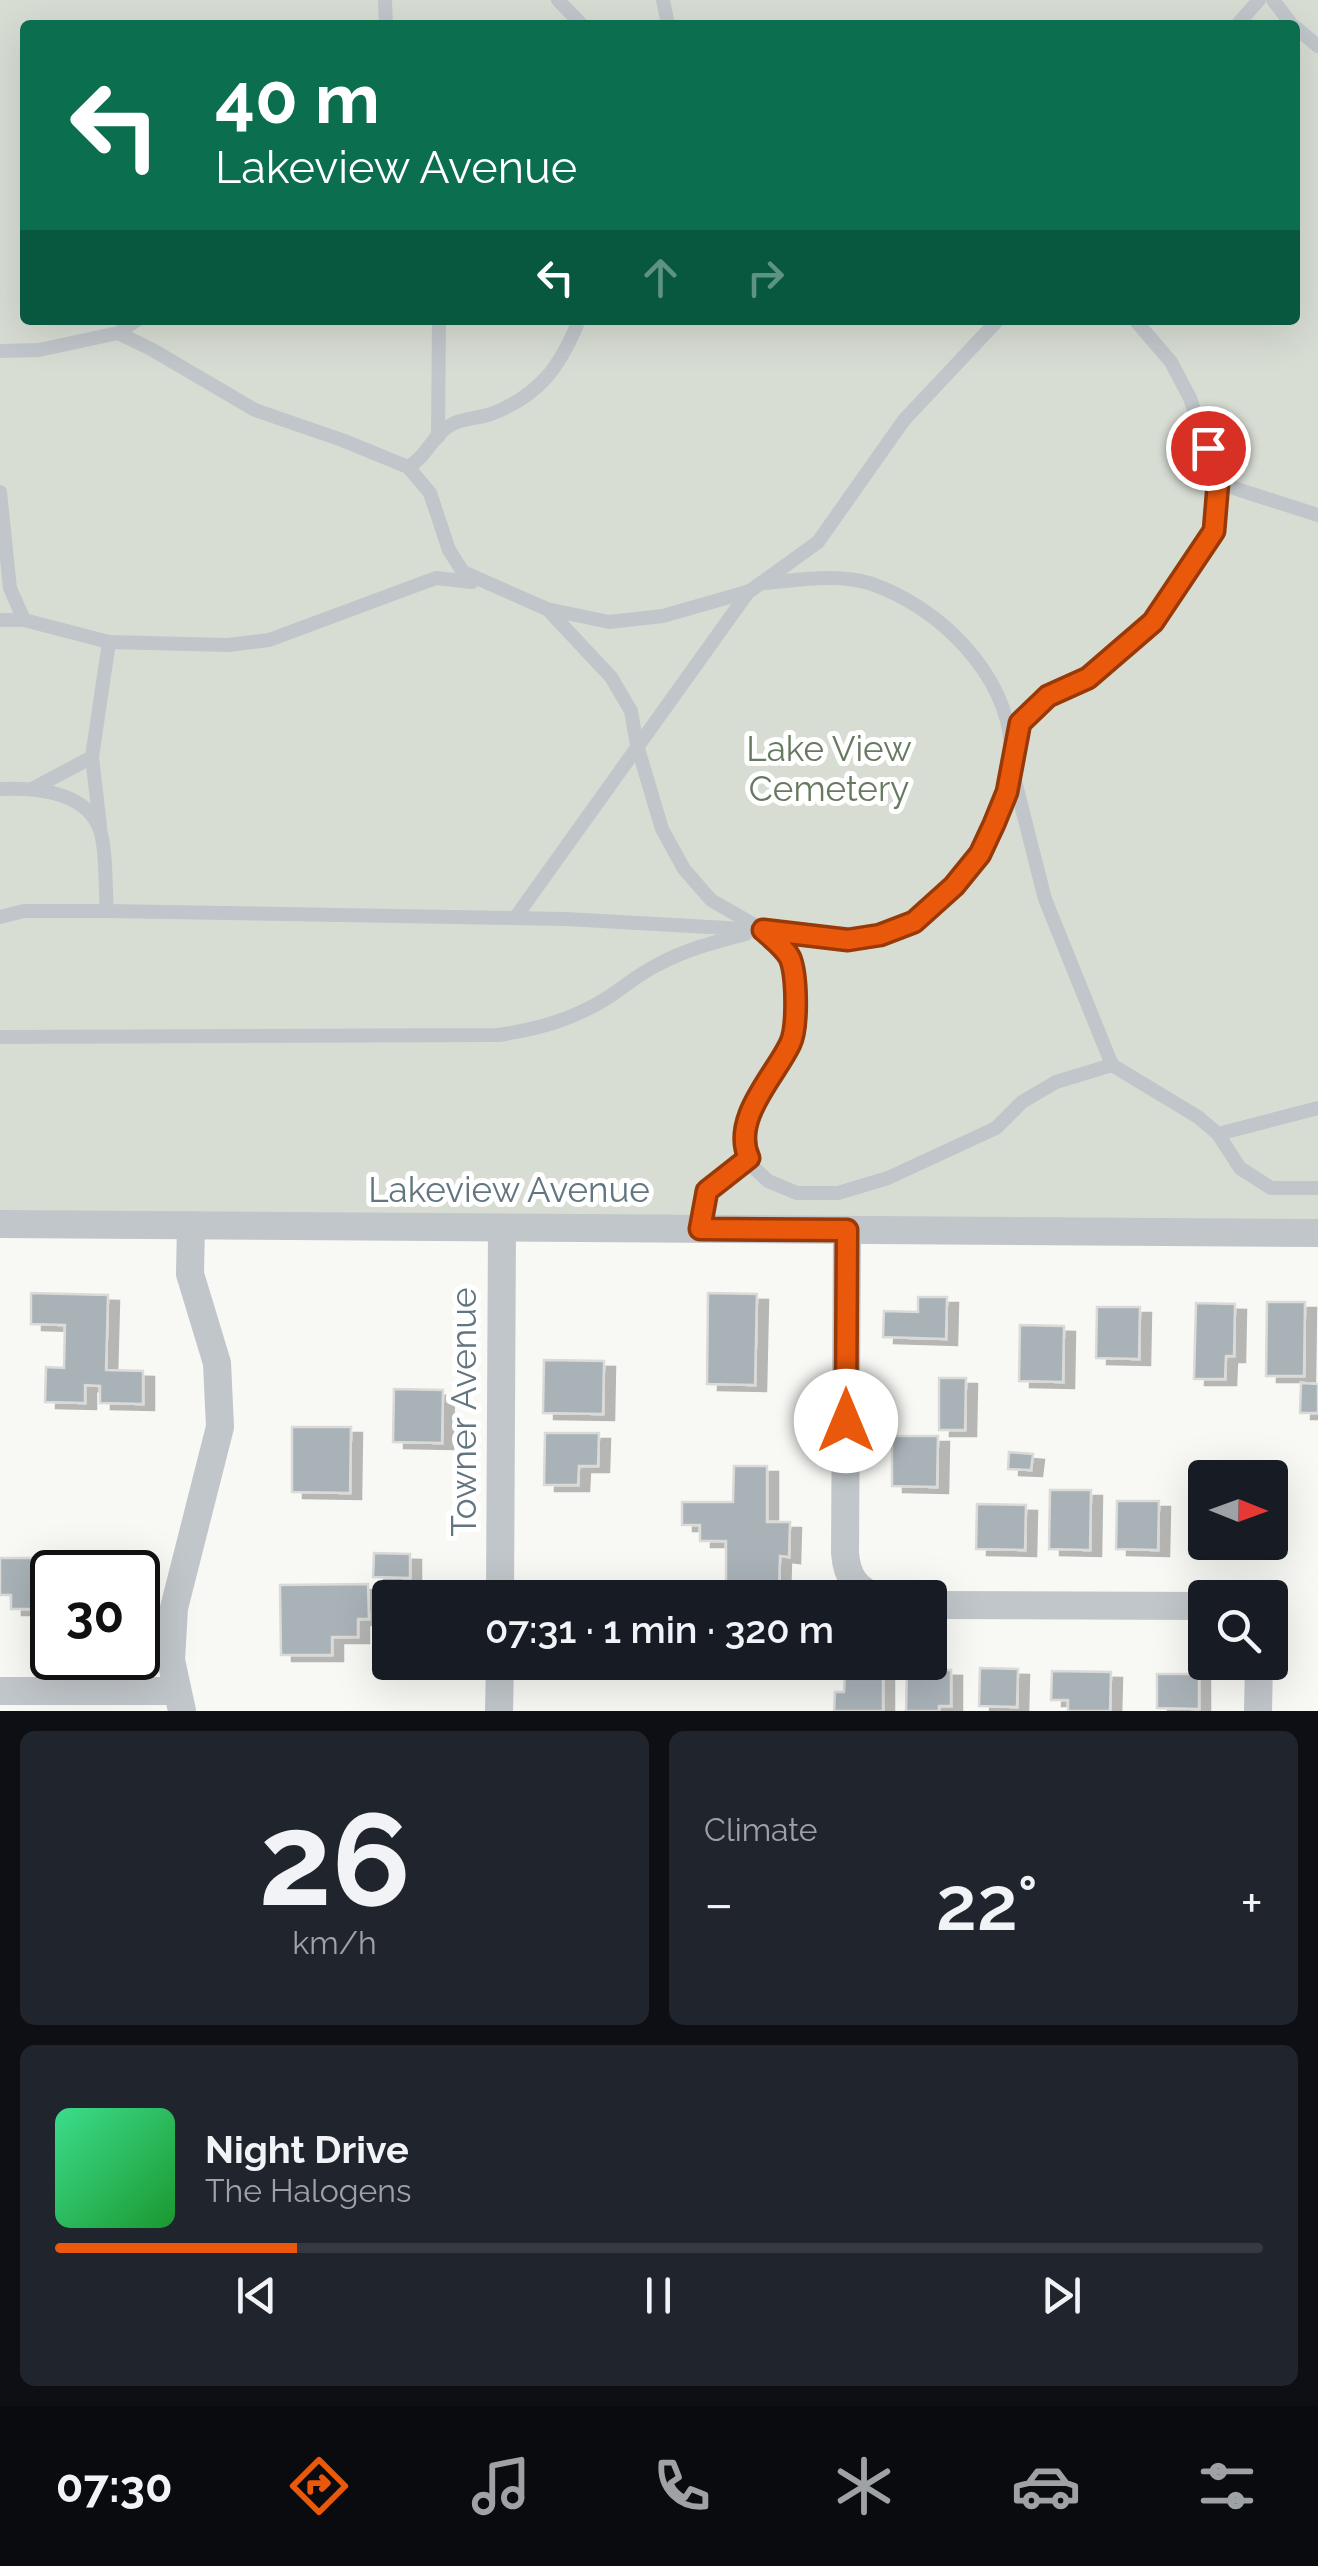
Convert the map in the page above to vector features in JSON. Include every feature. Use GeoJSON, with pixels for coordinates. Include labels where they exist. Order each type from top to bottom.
{"type":"FeatureCollection","features":[{"type":"Feature","properties":{"kind":"street","name":"Lakeview Avenue"},"geometry":{"type":"LineString","coordinates":[[0,1224],[1318,1233]]}},
{"type":"Feature","properties":{"kind":"street"},"geometry":{"type":"LineString","coordinates":[[0,1690],[179,1701],[171,1660],[174,1608],[220,1427],[216,1364],[190,1274],[191,1226]]}},
{"type":"Feature","properties":{"kind":"street","name":"Towner Avenue"},"geometry":{"type":"LineString","coordinates":[[500,1580],[502,1228]]}},
{"type":"Feature","properties":{"kind":"street"},"geometry":{"type":"LineString","coordinates":[[847,1230],[845,1553],[851,1580]]}},
{"type":"Feature","properties":{"kind":"street"},"geometry":{"type":"LineString","coordinates":[[947,1605],[1188,1606]]}},
{"type":"Feature","properties":{"kind":"street"},"geometry":{"type":"LineString","coordinates":[[499,1711],[500,1680]]}},
{"type":"Feature","properties":{"kind":"street"},"geometry":{"type":"LineString","coordinates":[[1258,1680],[1258,1711]]}},
{"type":"Feature","properties":{"kind":"lane"},"geometry":{"type":"LineString","coordinates":[[558,0],[577,20]]}},
{"type":"Feature","properties":{"kind":"lane"},"geometry":{"type":"LineString","coordinates":[[1242,20],[1258,0]]}},
{"type":"Feature","properties":{"kind":"lane"},"geometry":{"type":"LineString","coordinates":[[1274,0],[1289,20]]}},
{"type":"Feature","properties":{"kind":"lane"},"geometry":{"type":"LineString","coordinates":[[118,334],[130,325]]}},
{"type":"Feature","properties":{"kind":"lane"},"geometry":{"type":"LineString","coordinates":[[438,437],[439,325]]}},
{"type":"Feature","properties":{"kind":"lane"},"geometry":{"type":"LineString","coordinates":[[408,468],[420,461],[447,426],[486,416],[518,402],[556,369],[577,325]]}},
{"type":"Feature","properties":{"kind":"lane"},"geometry":{"type":"LineString","coordinates":[[516,918],[637,744],[756,587],[818,542],[904,420],[993,325]]}},
{"type":"Feature","properties":{"kind":"lane"},"geometry":{"type":"LineString","coordinates":[[0,917],[24,911],[107,911],[516,918],[763,930],[848,940],[880,935],[914,922],[942,900],[980,854],[1012,769],[1020,723],[1048,696],[1088,678],[1153,622],[1214,531],[1218,483],[1190,398],[1171,362],[1139,325]]}},
{"type":"Feature","properties":{"kind":"lane"},"geometry":{"type":"LineString","coordinates":[[0,351],[39,350],[92,336],[118,334],[256,410],[408,468],[430,492],[448,550],[463,572],[547,609],[609,622],[663,616],[756,587],[839,578],[871,584],[908,600],[940,622],[993,687],[1011,740],[1012,769],[1046,900],[1112,1065],[1198,1118],[1218,1134],[1240,1168],[1270,1188],[1318,1188]]}},
{"type":"Feature","properties":{"kind":"lane"},"geometry":{"type":"LineString","coordinates":[[1218,483],[1318,515]]}},
{"type":"Feature","properties":{"kind":"lane"},"geometry":{"type":"LineString","coordinates":[[0,492],[10,588],[24,620]]}},
{"type":"Feature","properties":{"kind":"lane"},"geometry":{"type":"LineString","coordinates":[[0,620],[24,620],[109,642],[194,646],[269,640],[436,578],[483,583]]}},
{"type":"Feature","properties":{"kind":"lane"},"geometry":{"type":"LineString","coordinates":[[547,609],[611,677],[631,710],[662,829],[684,869],[711,900],[763,930],[789,956],[795,983],[792,1041],[756,1094],[744,1146],[753,1167],[768,1181],[797,1192],[838,1193],[888,1178],[996,1128],[1022,1102],[1056,1082],[1112,1065]]}},
{"type":"Feature","properties":{"kind":"lane"},"geometry":{"type":"LineString","coordinates":[[107,911],[92,757],[109,642]]}},
{"type":"Feature","properties":{"kind":"lane"},"geometry":{"type":"LineString","coordinates":[[34,788],[92,757]]}},
{"type":"Feature","properties":{"kind":"lane"},"geometry":{"type":"LineString","coordinates":[[0,789],[34,788],[61,795],[88,810],[100,827]]}},
{"type":"Feature","properties":{"kind":"lane"},"geometry":{"type":"LineString","coordinates":[[0,1037],[498,1035],[540,1028],[572,1017],[655,966],[693,948],[763,930]]}},
{"type":"Feature","properties":{"kind":"lane"},"geometry":{"type":"LineString","coordinates":[[1218,1134],[1318,1108]]}},
{"type":"Feature","properties":{"kind":"lane"},"geometry":{"type":"LineString","coordinates":[[700,1229],[707,1191],[749,1158]]}},
{"type":"Feature","properties":{"kind":"green space","name":"Lake View Cemetery"},"geometry":{"type":"Polygon","coordinates":[[[0,0],[1318,0],[1318,1220],[0,1215],[0,0]]]}},
{"type":"Feature","properties":{"kind":"building"},"geometry":{"type":"Polygon","coordinates":[[[31,1293],[108,1295],[106,1370],[143,1371],[143,1404],[100,1403],[100,1386],[85,1385],[85,1403],[45,1402],[46,1367],[64,1368],[65,1325],[31,1324],[31,1293]]]}},
{"type":"Feature","properties":{"kind":"building"},"geometry":{"type":"Polygon","coordinates":[[[708,1293],[757,1294],[755,1385],[707,1384],[708,1293]]]}},
{"type":"Feature","properties":{"kind":"building"},"geometry":{"type":"Polygon","coordinates":[[[918,1297],[947,1297],[946,1339],[883,1337],[884,1311],[918,1312],[918,1297]]]}},
{"type":"Feature","properties":{"kind":"building"},"geometry":{"type":"Polygon","coordinates":[[[1267,1302],[1305,1302],[1304,1376],[1266,1376],[1267,1302]]]}},
{"type":"Feature","properties":{"kind":"building"},"geometry":{"type":"Polygon","coordinates":[[[1196,1303],[1235,1304],[1234,1356],[1226,1356],[1225,1379],[1194,1379],[1196,1303]]]}},
{"type":"Feature","properties":{"kind":"building"},"geometry":{"type":"Polygon","coordinates":[[[1097,1307],[1140,1307],[1139,1359],[1096,1358],[1097,1307]]]}},
{"type":"Feature","properties":{"kind":"building"},"geometry":{"type":"Polygon","coordinates":[[[1020,1325],[1064,1326],[1063,1382],[1019,1381],[1020,1325]]]}},
{"type":"Feature","properties":{"kind":"building"},"geometry":{"type":"Polygon","coordinates":[[[544,1360],[604,1361],[603,1414],[543,1413],[544,1360]]]}},
{"type":"Feature","properties":{"kind":"building"},"geometry":{"type":"Polygon","coordinates":[[[939,1378],[966,1378],[965,1430],[939,1430],[939,1378]]]}},
{"type":"Feature","properties":{"kind":"building"},"geometry":{"type":"Polygon","coordinates":[[[1301,1383],[1318,1384],[1318,1413],[1300,1413],[1301,1383]]]}},
{"type":"Feature","properties":{"kind":"building"},"geometry":{"type":"Polygon","coordinates":[[[394,1389],[443,1390],[442,1443],[393,1442],[394,1389]]]}},
{"type":"Feature","properties":{"kind":"building"},"geometry":{"type":"Polygon","coordinates":[[[292,1427],[351,1427],[350,1493],[292,1492],[292,1427]]]}},
{"type":"Feature","properties":{"kind":"building"},"geometry":{"type":"Polygon","coordinates":[[[545,1433],[599,1433],[598,1466],[579,1466],[578,1485],[544,1485],[545,1433]]]}},
{"type":"Feature","properties":{"kind":"building"},"geometry":{"type":"Polygon","coordinates":[[[892,1436],[938,1436],[937,1487],[892,1486],[892,1436]]]}},
{"type":"Feature","properties":{"kind":"building"},"geometry":{"type":"Polygon","coordinates":[[[1009,1452],[1033,1454],[1031,1470],[1008,1469],[1009,1452]]]}},
{"type":"Feature","properties":{"kind":"building"},"geometry":{"type":"Polygon","coordinates":[[[734,1466],[767,1466],[767,1522],[790,1522],[789,1557],[780,1556],[779,1580],[726,1580],[726,1541],[700,1541],[700,1525],[682,1525],[682,1502],[733,1502],[734,1466]]]}},
{"type":"Feature","properties":{"kind":"building"},"geometry":{"type":"Polygon","coordinates":[[[1050,1490],[1091,1490],[1090,1550],[1049,1549],[1050,1490]]]}},
{"type":"Feature","properties":{"kind":"building"},"geometry":{"type":"Polygon","coordinates":[[[1117,1501],[1159,1501],[1158,1550],[1116,1549],[1117,1501]]]}},
{"type":"Feature","properties":{"kind":"building"},"geometry":{"type":"Polygon","coordinates":[[[977,1504],[1026,1505],[1025,1550],[976,1549],[977,1504]]]}},
{"type":"Feature","properties":{"kind":"building"},"geometry":{"type":"Polygon","coordinates":[[[374,1553],[410,1554],[410,1578],[373,1577],[374,1553]]]}},
{"type":"Feature","properties":{"kind":"building"},"geometry":{"type":"Polygon","coordinates":[[[0,1558],[30,1558],[30,1609],[11,1609],[11,1595],[0,1595],[0,1558]]]}},
{"type":"Feature","properties":{"kind":"building"},"geometry":{"type":"Polygon","coordinates":[[[368,1584],[369,1619],[358,1619],[358,1637],[332,1637],[332,1655],[281,1655],[280,1585],[368,1584]]]}},
{"type":"Feature","properties":{"kind":"building"},"geometry":{"type":"Polygon","coordinates":[[[980,1668],[1018,1669],[1017,1707],[979,1706],[980,1668]]]}},
{"type":"Feature","properties":{"kind":"building"},"geometry":{"type":"Polygon","coordinates":[[[947,1670],[951,1670],[951,1706],[939,1706],[939,1711],[906,1711],[907,1680],[947,1680],[947,1670]]]}},
{"type":"Feature","properties":{"kind":"building"},"geometry":{"type":"Polygon","coordinates":[[[1052,1671],[1111,1672],[1110,1711],[1068,1711],[1068,1700],[1051,1700],[1052,1671]]]}},
{"type":"Feature","properties":{"kind":"building"},"geometry":{"type":"Polygon","coordinates":[[[1157,1674],[1188,1674],[1188,1680],[1199,1680],[1199,1709],[1157,1708],[1157,1674]]]}},
{"type":"Feature","properties":{"kind":"building"},"geometry":{"type":"Polygon","coordinates":[[[845,1680],[883,1680],[883,1711],[834,1711],[835,1692],[844,1692],[845,1680]]]}},
{"type":"Feature","properties":{"kind":"route"},"geometry":{"type":"LineString","coordinates":[[846,1421],[847,1230],[700,1229],[707,1191],[749,1158],[744,1146],[756,1094],[792,1041],[795,983],[789,956],[763,930],[848,940],[880,935],[914,922],[942,900],[980,854],[994,824],[1007,792],[1020,723],[1048,696],[1088,678],[1153,622],[1214,531],[1218,483],[1208,448]]}}]}
